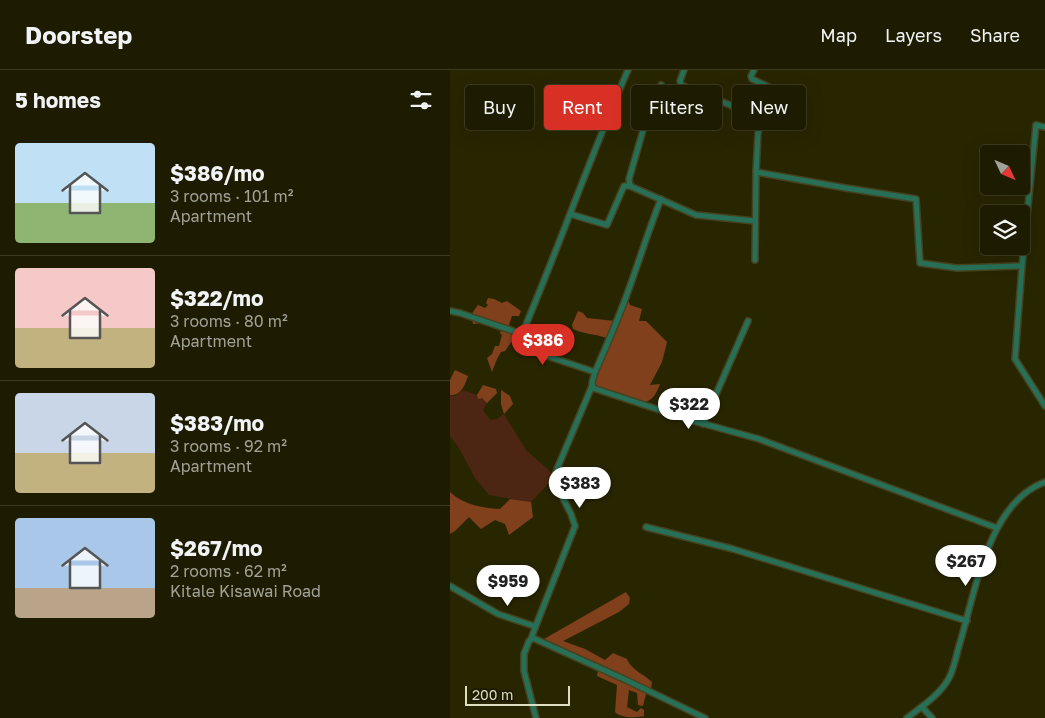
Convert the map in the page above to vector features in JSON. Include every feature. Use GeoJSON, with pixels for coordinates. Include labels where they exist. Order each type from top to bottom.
{"type":"FeatureCollection","features":[{"type":"Feature","properties":{"kind":"street"},"geometry":{"type":"LineString","coordinates":[[595,372],[523,348],[522,334],[608,114],[628,70]]}},
{"type":"Feature","properties":{"kind":"street"},"geometry":{"type":"LineString","coordinates":[[684,70],[680,81],[681,85],[732,106]]}},
{"type":"Feature","properties":{"kind":"street"},"geometry":{"type":"LineString","coordinates":[[754,70],[751,76],[752,79],[765,85]]}},
{"type":"Feature","properties":{"kind":"street"},"geometry":{"type":"LineString","coordinates":[[1045,127],[1036,125],[1015,359],[1045,406]]}},
{"type":"Feature","properties":{"kind":"street"},"geometry":{"type":"LineString","coordinates":[[630,186],[629,179],[643,130]]}},
{"type":"Feature","properties":{"kind":"street"},"geometry":{"type":"LineString","coordinates":[[755,260],[756,172],[759,130]]}},
{"type":"Feature","properties":{"kind":"street"},"geometry":{"type":"LineString","coordinates":[[756,172],[916,198],[920,263],[957,268],[1022,266]]}},
{"type":"Feature","properties":{"kind":"street"},"geometry":{"type":"LineString","coordinates":[[570,214],[607,225],[624,186],[630,186],[696,214],[755,221]]}},
{"type":"Feature","properties":{"kind":"street"},"geometry":{"type":"LineString","coordinates":[[536,718],[524,671],[524,654],[575,526],[554,481],[557,469],[592,386],[595,372],[626,297],[661,199]]}},
{"type":"Feature","properties":{"kind":"street"},"geometry":{"type":"LineString","coordinates":[[450,312],[460,313],[522,334]]}},
{"type":"Feature","properties":{"kind":"street"},"geometry":{"type":"LineString","coordinates":[[704,424],[748,320]]}},
{"type":"Feature","properties":{"kind":"street"},"geometry":{"type":"LineString","coordinates":[[592,386],[595,389],[759,440],[997,528]]}},
{"type":"Feature","properties":{"kind":"street"},"geometry":{"type":"LineString","coordinates":[[907,718],[922,707],[949,678],[986,555],[997,528],[1010,507],[1020,497],[1035,486],[1045,482]]}},
{"type":"Feature","properties":{"kind":"street"},"geometry":{"type":"LineString","coordinates":[[646,527],[733,549],[967,621]]}},
{"type":"Feature","properties":{"kind":"street"},"geometry":{"type":"LineString","coordinates":[[450,586],[492,612],[534,626],[535,628]]}},
{"type":"Feature","properties":{"kind":"street"},"geometry":{"type":"LineString","coordinates":[[531,639],[536,638],[705,718]]}},
{"type":"Feature","properties":{"kind":"street"},"geometry":{"type":"LineString","coordinates":[[922,707],[932,718]]}},
{"type":"Feature","properties":{"kind":"shaded area"},"geometry":{"type":"Polygon","coordinates":[[[488,298],[502,303],[507,301],[521,311],[519,316],[512,316],[509,325],[519,331],[505,351],[501,352],[492,372],[487,358],[492,354],[495,346],[499,346],[502,335],[500,333],[501,330],[481,323],[473,324],[471,315],[478,305],[485,308],[488,305],[486,303],[488,298]]]}},
{"type":"Feature","properties":{"kind":"shaded area"},"geometry":{"type":"Polygon","coordinates":[[[628,300],[630,305],[642,309],[639,321],[646,321],[667,342],[662,362],[650,385],[660,384],[653,397],[645,402],[627,399],[594,387],[599,370],[628,300]]]}},
{"type":"Feature","properties":{"kind":"shaded area"},"geometry":{"type":"Polygon","coordinates":[[[578,311],[587,318],[615,321],[607,338],[573,329],[572,325],[578,311]]]}},
{"type":"Feature","properties":{"kind":"shaded area"},"geometry":{"type":"Polygon","coordinates":[[[455,370],[468,376],[460,392],[450,395],[450,380],[455,370]]]}},
{"type":"Feature","properties":{"kind":"shaded area"},"geometry":{"type":"Polygon","coordinates":[[[483,385],[496,389],[497,393],[487,403],[482,398],[478,399],[477,395],[483,385]]]}},
{"type":"Feature","properties":{"kind":"shaded area"},"geometry":{"type":"Polygon","coordinates":[[[463,390],[477,395],[478,398],[482,398],[487,403],[483,410],[490,420],[497,419],[504,414],[526,450],[553,474],[549,483],[531,502],[489,495],[475,478],[459,448],[450,436],[450,395],[455,396],[463,390]]]}},
{"type":"Feature","properties":{"kind":"shaded area"},"geometry":{"type":"Polygon","coordinates":[[[501,390],[510,396],[513,404],[504,414],[501,404],[501,390]]]}},
{"type":"Feature","properties":{"kind":"shaded area"},"geometry":{"type":"Polygon","coordinates":[[[450,492],[467,503],[487,508],[500,509],[510,499],[531,502],[533,517],[509,535],[505,524],[495,520],[481,529],[469,517],[450,534],[450,492]]]}},
{"type":"Feature","properties":{"kind":"shaded area"},"geometry":{"type":"Polygon","coordinates":[[[626,592],[630,598],[629,604],[619,612],[563,641],[585,649],[605,660],[613,653],[627,659],[634,669],[652,682],[651,690],[646,694],[643,706],[638,705],[637,693],[629,690],[627,707],[637,712],[641,708],[644,710],[644,716],[637,717],[624,716],[615,712],[617,685],[597,676],[598,670],[541,645],[544,639],[626,592]]]}}]}
